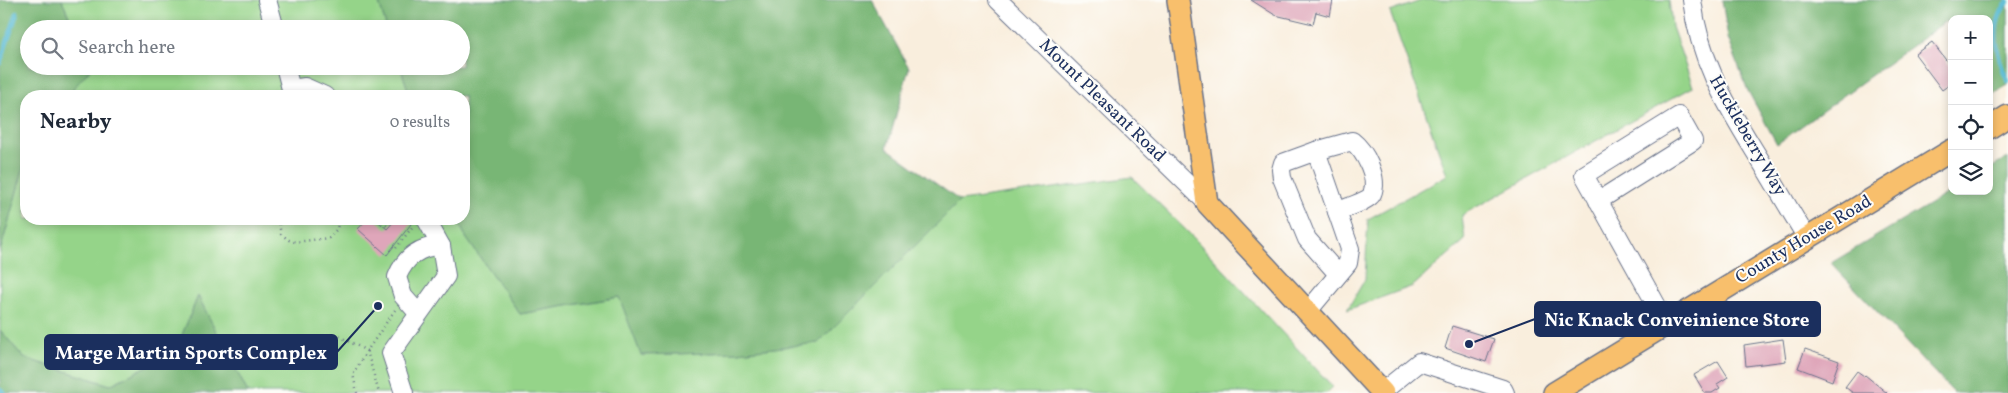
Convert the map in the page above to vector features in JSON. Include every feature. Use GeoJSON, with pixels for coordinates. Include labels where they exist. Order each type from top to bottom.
{"type":"FeatureCollection","features":[{"type":"Feature","properties":{"kind":"main road"},"geometry":{"type":"LineString","coordinates":[[1178,0],[1207,203],[1383,392]]}},
{"type":"Feature","properties":{"kind":"main road"},"geometry":{"type":"LineString","coordinates":[[1993,125],[2008,116]]}},
{"type":"Feature","properties":{"kind":"main road","name":"County House Road"},"geometry":{"type":"LineString","coordinates":[[1554,393],[1948,152]]}},
{"type":"Feature","properties":{"kind":"street"},"geometry":{"type":"LineString","coordinates":[[267,0],[273,20]]}},
{"type":"Feature","properties":{"kind":"street","name":"Mount Pleasant Road"},"geometry":{"type":"LineString","coordinates":[[998,0],[1207,203]]}},
{"type":"Feature","properties":{"kind":"street","name":"Huckleberry Way"},"geometry":{"type":"LineString","coordinates":[[1692,0],[1694,18],[1705,58],[1721,95],[1807,238]]}},
{"type":"Feature","properties":{"kind":"street"},"geometry":{"type":"LineString","coordinates":[[287,75],[291,89],[304,87],[311,90]]}},
{"type":"Feature","properties":{"kind":"street"},"geometry":{"type":"LineString","coordinates":[[1598,201],[1693,141],[1679,116],[1584,175],[1598,201],[1667,324]]}},
{"type":"Feature","properties":{"kind":"street"},"geometry":{"type":"LineString","coordinates":[[1337,212],[1367,199],[1372,194],[1373,175],[1363,151],[1352,141],[1283,163],[1281,170],[1282,178],[1307,239],[1338,274]]}},
{"type":"Feature","properties":{"kind":"street"},"geometry":{"type":"LineString","coordinates":[[1308,311],[1348,263],[1350,249],[1316,152]]}},
{"type":"Feature","properties":{"kind":"street"},"geometry":{"type":"LineString","coordinates":[[404,393],[391,353],[446,276],[442,246],[424,225]]}},
{"type":"Feature","properties":{"kind":"street"},"geometry":{"type":"LineString","coordinates":[[418,314],[403,296],[397,277],[402,266],[414,255],[428,246],[442,246]]}},
{"type":"Feature","properties":{"kind":"street"},"geometry":{"type":"LineString","coordinates":[[1383,392],[1419,362],[1503,389],[1505,393]]}},
{"type":"Feature","properties":{"kind":"path"},"geometry":{"type":"LineString","coordinates":[[279,225],[281,234],[289,240],[296,242],[329,238],[338,229],[338,225]]}},
{"type":"Feature","properties":{"kind":"path"},"geometry":{"type":"LineString","coordinates":[[394,251],[417,225]]}},
{"type":"Feature","properties":{"kind":"path"},"geometry":{"type":"LineString","coordinates":[[357,393],[353,374],[396,307]]}},
{"type":"Feature","properties":{"kind":"path"},"geometry":{"type":"LineString","coordinates":[[336,334],[367,351],[379,393]]}},
{"type":"Feature","properties":{"kind":"green space"},"geometry":{"type":"Polygon","coordinates":[[[0,0],[62,0],[70,20],[20,20],[20,75],[85,75],[72,90],[20,90],[20,180],[0,252],[0,0]]]}},
{"type":"Feature","properties":{"kind":"green space"},"geometry":{"type":"Polygon","coordinates":[[[62,0],[378,0],[384,20],[70,20],[62,0]]]}},
{"type":"Feature","properties":{"kind":"green space"},"geometry":{"type":"Polygon","coordinates":[[[378,0],[872,0],[909,68],[887,148],[960,201],[818,343],[738,352],[641,355],[619,297],[520,314],[467,239],[460,225],[470,225],[470,90],[408,90],[403,75],[470,75],[470,20],[384,20],[378,0]]]}},
{"type":"Feature","properties":{"kind":"green space"},"geometry":{"type":"Polygon","coordinates":[[[1423,0],[1669,0],[1672,27],[1693,87],[1462,215],[1465,240],[1413,286],[1347,310],[1365,279],[1368,219],[1447,175],[1390,12],[1423,0]]]}},
{"type":"Feature","properties":{"kind":"green space"},"geometry":{"type":"Polygon","coordinates":[[[1722,0],[2008,0],[2008,85],[1993,94],[1993,15],[1948,15],[1948,24],[1946,21],[1777,144],[1748,91],[1728,38],[1722,0]]]}},
{"type":"Feature","properties":{"kind":"green space"},"geometry":{"type":"Polygon","coordinates":[[[84,75],[403,75],[408,90],[72,90],[84,75]]]}},
{"type":"Feature","properties":{"kind":"green space"},"geometry":{"type":"Polygon","coordinates":[[[2008,158],[2008,393],[1954,393],[1831,263],[1948,193],[1948,195],[1993,195],[1993,167],[2008,158]]]}},
{"type":"Feature","properties":{"kind":"green space"},"geometry":{"type":"Polygon","coordinates":[[[1132,177],[1194,238],[1333,387],[1327,393],[248,393],[198,296],[175,352],[110,385],[24,358],[0,330],[0,252],[20,180],[20,225],[460,225],[467,239],[520,314],[620,297],[641,355],[738,352],[818,343],[960,201],[1132,177]]]}},
{"type":"Feature","properties":{"kind":"green space"},"geometry":{"type":"Polygon","coordinates":[[[198,296],[248,393],[0,393],[0,330],[24,358],[110,385],[175,352],[198,296]]]}},
{"type":"Feature","properties":{"kind":"building"},"geometry":{"type":"Polygon","coordinates":[[[1251,0],[1333,0],[1330,16],[1316,12],[1313,24],[1275,15],[1251,0]]]}},
{"type":"Feature","properties":{"kind":"building"},"geometry":{"type":"Polygon","coordinates":[[[1932,42],[1948,63],[1948,86],[1942,90],[1915,54],[1932,42]]]}},
{"type":"Feature","properties":{"kind":"building"},"geometry":{"type":"Polygon","coordinates":[[[362,225],[382,225],[387,229],[391,225],[410,225],[387,255],[358,229],[362,225]]]}},
{"type":"Feature","properties":{"kind":"building"},"geometry":{"type":"Polygon","coordinates":[[[1452,326],[1494,339],[1486,362],[1445,348],[1452,326]]]}},
{"type":"Feature","properties":{"kind":"building"},"geometry":{"type":"Polygon","coordinates":[[[1783,339],[1786,361],[1746,366],[1744,345],[1783,339]]]}},
{"type":"Feature","properties":{"kind":"building"},"geometry":{"type":"Polygon","coordinates":[[[1805,349],[1839,361],[1832,381],[1798,368],[1805,349]]]}},
{"type":"Feature","properties":{"kind":"building"},"geometry":{"type":"Polygon","coordinates":[[[1718,361],[1728,377],[1717,384],[1720,388],[1712,393],[1705,393],[1694,375],[1718,361]]]}},
{"type":"Feature","properties":{"kind":"building"},"geometry":{"type":"Polygon","coordinates":[[[1857,371],[1865,375],[1887,393],[1853,393],[1845,387],[1857,371]]]}},
{"type":"Feature","properties":{"kind":"waterway"},"geometry":{"type":"LineString","coordinates":[[2008,2],[1998,20],[1996,30],[2000,62],[2008,81]]}},
{"type":"Feature","properties":{"kind":"waterway"},"geometry":{"type":"LineString","coordinates":[[0,63],[17,13]]}},
{"type":"Feature","properties":{"kind":"waterway"},"geometry":{"type":"LineString","coordinates":[[0,390],[4,393]]}},
{"type":"Feature","properties":{"kind":"place","name":"Marge Martin Sports Complex"},"geometry":{"type":"Point","coordinates":[378,306]}},
{"type":"Feature","properties":{"kind":"place","name":"Nic Knack Conveinience Store"},"geometry":{"type":"Point","coordinates":[1469,344]}}]}
